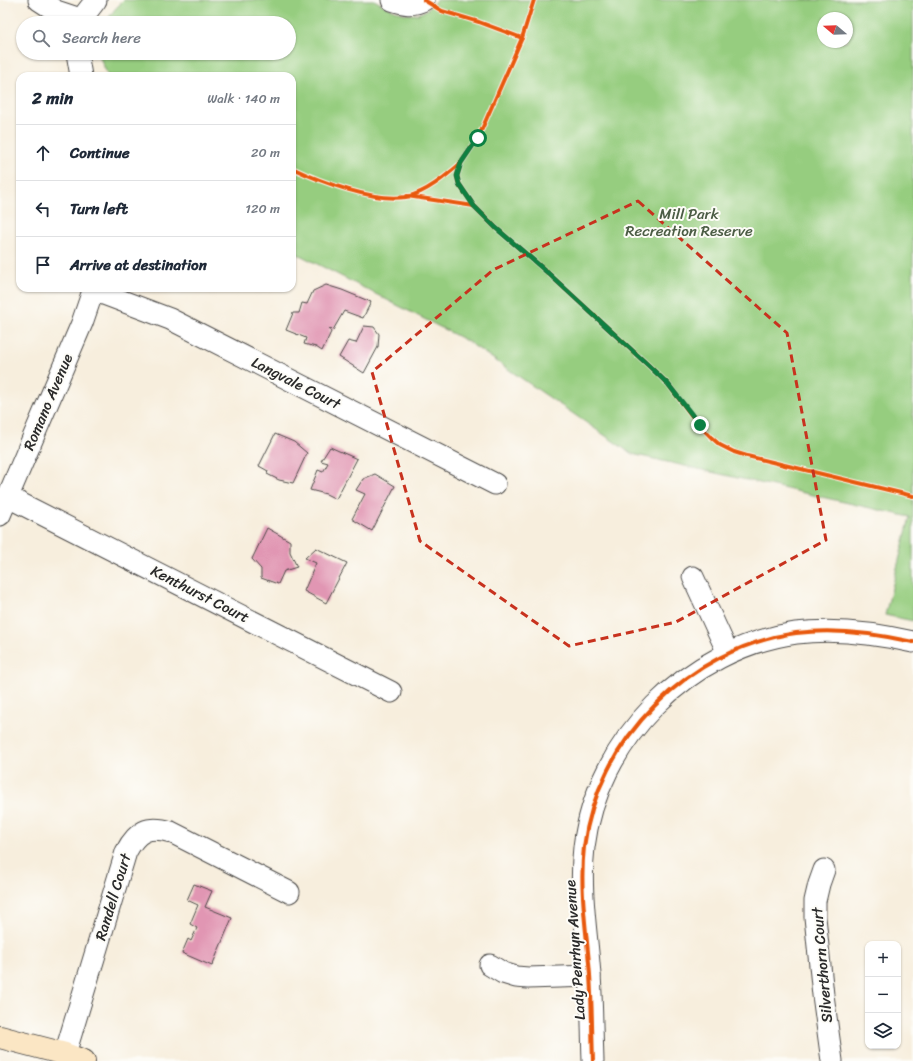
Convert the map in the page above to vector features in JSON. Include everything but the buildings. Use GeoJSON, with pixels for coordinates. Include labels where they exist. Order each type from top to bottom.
{"type":"FeatureCollection","features":[{"type":"Feature","properties":{"kind":"street"},"geometry":{"type":"LineString","coordinates":[[26,0],[35,13],[40,16]]}},
{"type":"Feature","properties":{"kind":"street"},"geometry":{"type":"LineString","coordinates":[[39,0],[56,11],[69,16]]}},
{"type":"Feature","properties":{"kind":"street"},"geometry":{"type":"LineString","coordinates":[[85,16],[96,0]]}},
{"type":"Feature","properties":{"kind":"street"},"geometry":{"type":"LineString","coordinates":[[392,0],[411,5],[417,4],[424,0]]}},
{"type":"Feature","properties":{"kind":"street"},"geometry":{"type":"LineString","coordinates":[[78,60],[80,72]]}},
{"type":"Feature","properties":{"kind":"street","name":"Romano Avenue"},"geometry":{"type":"LineString","coordinates":[[4,506],[82,323],[93,292]]}},
{"type":"Feature","properties":{"kind":"street","name":"Langvale Court"},"geometry":{"type":"LineString","coordinates":[[102,292],[144,308],[182,325],[495,484]]}},
{"type":"Feature","properties":{"kind":"street","name":"Kenthurst Court"},"geometry":{"type":"LineString","coordinates":[[4,506],[391,692]]}},
{"type":"Feature","properties":{"kind":"street"},"geometry":{"type":"LineString","coordinates":[[693,577],[728,652]]}},
{"type":"Feature","properties":{"kind":"street","name":"Lady Penrhyn Avenue"},"geometry":{"type":"LineString","coordinates":[[593,1061],[590,976],[582,878],[584,847],[589,819],[598,793],[610,766],[630,734],[651,709],[676,686],[703,666],[728,652],[794,633],[822,631],[852,631],[913,642]]}},
{"type":"Feature","properties":{"kind":"street","name":"Randell Court"},"geometry":{"type":"LineString","coordinates":[[74,1057],[126,852],[131,842],[144,830],[163,829],[171,832],[289,892]]}},
{"type":"Feature","properties":{"kind":"street","name":"Silverthorn Court"},"geometry":{"type":"LineString","coordinates":[[824,870],[819,884],[815,917],[832,1061]]}},
{"type":"Feature","properties":{"kind":"street"},"geometry":{"type":"LineString","coordinates":[[490,965],[504,973],[516,977],[590,976]]}},
{"type":"Feature","properties":{"kind":"street"},"geometry":{"type":"LineString","coordinates":[[0,1037],[74,1057]]}},
{"type":"Feature","properties":{"kind":"highlighted area"},"geometry":{"type":"Polygon","coordinates":[[[638,201],[787,333],[826,540],[676,622],[569,646],[420,541],[372,372],[493,270],[638,201]]]}},
{"type":"Feature","properties":{"kind":"green space","name":"Mill Park Recreation Reserve"},"geometry":{"type":"Polygon","coordinates":[[[124,0],[374,0],[398,12],[414,14],[422,13],[436,0],[913,0],[913,621],[885,615],[910,517],[632,454],[467,341],[296,253],[296,72],[106,72],[101,60],[296,60],[296,16],[110,16],[124,0]]]}},
{"type":"Feature","properties":{"kind":"cycle path"},"geometry":{"type":"LineString","coordinates":[[424,0],[442,11],[479,22],[522,38]]}},
{"type":"Feature","properties":{"kind":"cycle path"},"geometry":{"type":"LineString","coordinates":[[534,0],[522,38],[478,138],[461,163],[457,176],[459,184],[474,206],[496,228],[548,273],[668,384],[699,425],[720,445],[734,452],[747,456],[913,496]]}},
{"type":"Feature","properties":{"kind":"cycle path"},"geometry":{"type":"LineString","coordinates":[[296,170],[348,190],[379,197],[393,198],[406,197],[421,192],[461,163]]}},
{"type":"Feature","properties":{"kind":"cycle path"},"geometry":{"type":"LineString","coordinates":[[407,196],[474,206]]}},
{"type":"Feature","properties":{"kind":"cycle path"},"geometry":{"type":"LineString","coordinates":[[593,1061],[592,1008],[582,879],[584,847],[592,808],[608,771],[629,736],[655,706],[685,679],[720,658],[757,642],[796,633],[826,631],[855,632],[913,642]]}},
{"type":"Feature","properties":{"kind":"route"},"geometry":{"type":"LineString","coordinates":[[478,138],[461,163],[457,176],[459,184],[474,206],[510,241],[548,273],[668,384],[700,425]]}}]}
